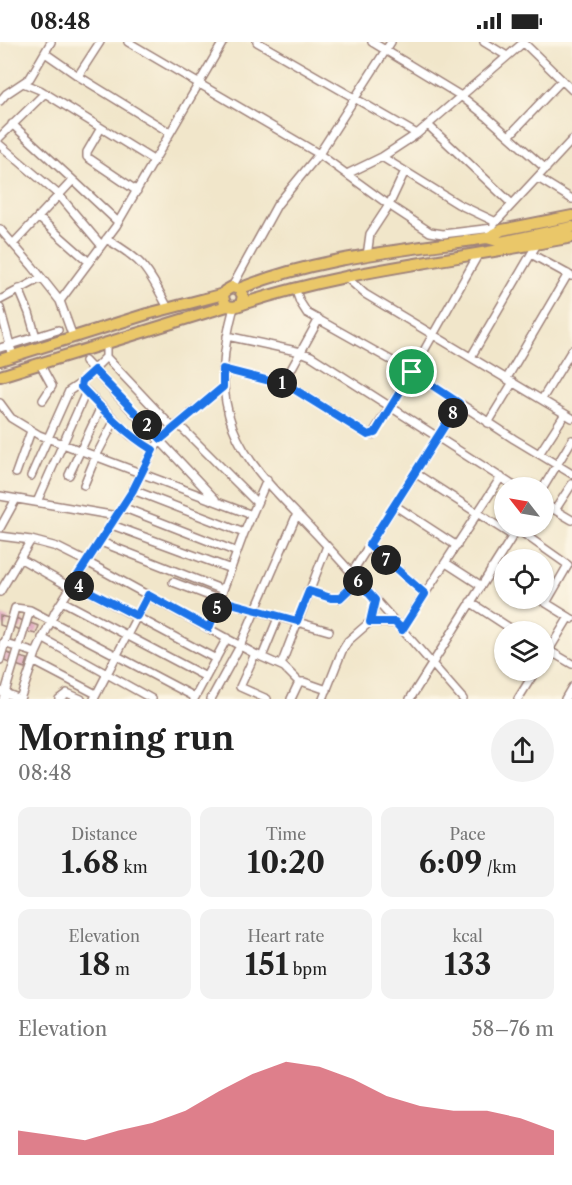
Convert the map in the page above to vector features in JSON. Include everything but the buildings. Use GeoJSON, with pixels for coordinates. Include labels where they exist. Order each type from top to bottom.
{"type":"FeatureCollection","features":[{"type":"Feature","properties":{"kind":"highway"},"geometry":{"type":"LineString","coordinates":[[0,360],[12,351],[73,337],[287,273],[367,256],[487,238],[502,230],[572,216]]}},
{"type":"Feature","properties":{"kind":"highway"},"geometry":{"type":"LineString","coordinates":[[487,238],[501,242],[572,227]]}},
{"type":"Feature","properties":{"kind":"highway"},"geometry":{"type":"LineString","coordinates":[[0,376],[295,288],[572,237]]}},
{"type":"Feature","properties":{"kind":"highway"},"geometry":{"type":"LineString","coordinates":[[232,290],[224,302],[234,305]]}},
{"type":"Feature","properties":{"kind":"highway"},"geometry":{"type":"LineString","coordinates":[[232,290],[243,296],[234,305]]}},
{"type":"Feature","properties":{"kind":"street"},"geometry":{"type":"LineString","coordinates":[[0,100],[3,93],[30,78],[51,42]]}},
{"type":"Feature","properties":{"kind":"street"},"geometry":{"type":"LineString","coordinates":[[78,76],[100,42]]}},
{"type":"Feature","properties":{"kind":"street"},"geometry":{"type":"LineString","coordinates":[[128,42],[319,154],[430,232],[436,234],[494,225]]}},
{"type":"Feature","properties":{"kind":"street"},"geometry":{"type":"LineString","coordinates":[[60,301],[118,222],[223,42]]}},
{"type":"Feature","properties":{"kind":"street"},"geometry":{"type":"LineString","coordinates":[[257,42],[417,134]]}},
{"type":"Feature","properties":{"kind":"street"},"geometry":{"type":"LineString","coordinates":[[372,42],[460,96],[546,169]]}},
{"type":"Feature","properties":{"kind":"street"},"geometry":{"type":"LineString","coordinates":[[232,290],[277,205],[319,154],[391,42]]}},
{"type":"Feature","properties":{"kind":"street"},"geometry":{"type":"LineString","coordinates":[[484,42],[507,56]]}},
{"type":"Feature","properties":{"kind":"street"},"geometry":{"type":"LineString","coordinates":[[347,174],[382,157],[417,134],[524,42],[572,90]]}},
{"type":"Feature","properties":{"kind":"street"},"geometry":{"type":"LineString","coordinates":[[45,53],[169,132]]}},
{"type":"Feature","properties":{"kind":"street"},"geometry":{"type":"LineString","coordinates":[[509,136],[562,80]]}},
{"type":"Feature","properties":{"kind":"street"},"geometry":{"type":"LineString","coordinates":[[23,83],[45,93],[153,160]]}},
{"type":"Feature","properties":{"kind":"street"},"geometry":{"type":"LineString","coordinates":[[0,137],[45,93]]}},
{"type":"Feature","properties":{"kind":"street"},"geometry":{"type":"LineString","coordinates":[[12,124],[118,222]]}},
{"type":"Feature","properties":{"kind":"street"},"geometry":{"type":"LineString","coordinates":[[428,125],[512,204]]}},
{"type":"Feature","properties":{"kind":"street"},"geometry":{"type":"LineString","coordinates":[[101,128],[87,152],[87,157],[137,191]]}},
{"type":"Feature","properties":{"kind":"street"},"geometry":{"type":"LineString","coordinates":[[487,238],[494,225],[512,204],[572,140]]}},
{"type":"Feature","properties":{"kind":"street"},"geometry":{"type":"LineString","coordinates":[[0,145],[59,195],[103,242],[127,251],[140,261],[168,308]]}},
{"type":"Feature","properties":{"kind":"street"},"geometry":{"type":"LineString","coordinates":[[382,157],[494,225]]}},
{"type":"Feature","properties":{"kind":"street"},"geometry":{"type":"LineString","coordinates":[[367,256],[370,234],[389,205],[405,171]]}},
{"type":"Feature","properties":{"kind":"street"},"geometry":{"type":"LineString","coordinates":[[537,178],[572,199]]}},
{"type":"Feature","properties":{"kind":"street"},"geometry":{"type":"LineString","coordinates":[[13,244],[73,180]]}},
{"type":"Feature","properties":{"kind":"street"},"geometry":{"type":"LineString","coordinates":[[38,217],[89,262]]}},
{"type":"Feature","properties":{"kind":"street"},"geometry":{"type":"LineString","coordinates":[[0,229],[60,301],[73,337]]}},
{"type":"Feature","properties":{"kind":"street"},"geometry":{"type":"LineString","coordinates":[[471,357],[537,244]]}},
{"type":"Feature","properties":{"kind":"street"},"geometry":{"type":"LineString","coordinates":[[488,423],[570,275],[531,254]]}},
{"type":"Feature","properties":{"kind":"street"},"geometry":{"type":"LineString","coordinates":[[223,369],[283,384],[368,435],[375,433],[478,255]]}},
{"type":"Feature","properties":{"kind":"street"},"geometry":{"type":"LineString","coordinates":[[346,277],[359,290],[569,416],[539,454]]}},
{"type":"Feature","properties":{"kind":"street"},"geometry":{"type":"LineString","coordinates":[[0,300],[41,278]]}},
{"type":"Feature","properties":{"kind":"street"},"geometry":{"type":"LineString","coordinates":[[295,288],[303,308],[319,319],[412,372],[488,423],[572,474]]}},
{"type":"Feature","properties":{"kind":"street"},"geometry":{"type":"LineString","coordinates":[[19,290],[36,337]]}},
{"type":"Feature","properties":{"kind":"street"},"geometry":{"type":"LineString","coordinates":[[234,305],[227,336],[223,387],[229,416],[251,461],[463,699]]}},
{"type":"Feature","properties":{"kind":"street"},"geometry":{"type":"LineString","coordinates":[[0,308],[12,351]]}},
{"type":"Feature","properties":{"kind":"street"},"geometry":{"type":"LineString","coordinates":[[283,384],[319,319]]}},
{"type":"Feature","properties":{"kind":"street"},"geometry":{"type":"LineString","coordinates":[[0,348],[12,351],[36,337],[58,330]]}},
{"type":"Feature","properties":{"kind":"street"},"geometry":{"type":"LineString","coordinates":[[227,336],[310,356],[501,477]]}},
{"type":"Feature","properties":{"kind":"street"},"geometry":{"type":"LineString","coordinates":[[31,476],[46,437],[69,391],[81,383],[106,357],[106,343]]}},
{"type":"Feature","properties":{"kind":"street"},"geometry":{"type":"LineString","coordinates":[[542,399],[572,350]]}},
{"type":"Feature","properties":{"kind":"street"},"geometry":{"type":"LineString","coordinates":[[106,357],[257,503]]}},
{"type":"Feature","properties":{"kind":"street"},"geometry":{"type":"LineString","coordinates":[[86,361],[217,501]]}},
{"type":"Feature","properties":{"kind":"street"},"geometry":{"type":"LineString","coordinates":[[40,364],[52,386],[43,400]]}},
{"type":"Feature","properties":{"kind":"street"},"geometry":{"type":"LineString","coordinates":[[81,383],[81,387],[136,440],[153,450]]}},
{"type":"Feature","properties":{"kind":"street"},"geometry":{"type":"LineString","coordinates":[[30,610],[3,695],[20,699],[36,653],[51,620],[133,490],[153,450],[161,439],[223,387]]}},
{"type":"Feature","properties":{"kind":"street"},"geometry":{"type":"LineString","coordinates":[[37,502],[86,392]]}},
{"type":"Feature","properties":{"kind":"street"},"geometry":{"type":"LineString","coordinates":[[0,403],[12,418],[31,431],[252,515]]}},
{"type":"Feature","properties":{"kind":"street"},"geometry":{"type":"LineString","coordinates":[[351,574],[459,403]]}},
{"type":"Feature","properties":{"kind":"street"},"geometry":{"type":"LineString","coordinates":[[69,475],[101,407]]}},
{"type":"Feature","properties":{"kind":"street"},"geometry":{"type":"LineString","coordinates":[[84,485],[115,420]]}},
{"type":"Feature","properties":{"kind":"street"},"geometry":{"type":"LineString","coordinates":[[16,473],[31,431]]}},
{"type":"Feature","properties":{"kind":"street"},"geometry":{"type":"LineString","coordinates":[[550,477],[572,440]]}},
{"type":"Feature","properties":{"kind":"street"},"geometry":{"type":"LineString","coordinates":[[414,473],[494,524]]}},
{"type":"Feature","properties":{"kind":"street"},"geometry":{"type":"LineString","coordinates":[[209,628],[244,533],[267,480]]}},
{"type":"Feature","properties":{"kind":"street"},"geometry":{"type":"LineString","coordinates":[[572,484],[555,510],[572,520]]}},
{"type":"Feature","properties":{"kind":"street"},"geometry":{"type":"LineString","coordinates":[[402,630],[494,488]]}},
{"type":"Feature","properties":{"kind":"street"},"geometry":{"type":"LineString","coordinates":[[133,490],[244,533]]}},
{"type":"Feature","properties":{"kind":"street"},"geometry":{"type":"LineString","coordinates":[[0,496],[117,516]]}},
{"type":"Feature","properties":{"kind":"street"},"geometry":{"type":"LineString","coordinates":[[0,528],[16,499]]}},
{"type":"Feature","properties":{"kind":"street"},"geometry":{"type":"LineString","coordinates":[[394,506],[457,546]]}},
{"type":"Feature","properties":{"kind":"street"},"geometry":{"type":"LineString","coordinates":[[122,507],[237,552]]}},
{"type":"Feature","properties":{"kind":"street"},"geometry":{"type":"LineString","coordinates":[[213,698],[240,646],[297,514]]}},
{"type":"Feature","properties":{"kind":"street"},"geometry":{"type":"LineString","coordinates":[[112,525],[231,569]]}},
{"type":"Feature","properties":{"kind":"street"},"geometry":{"type":"LineString","coordinates":[[0,536],[31,540],[57,547],[240,646],[281,665],[299,682],[327,690]]}},
{"type":"Feature","properties":{"kind":"street"},"geometry":{"type":"LineString","coordinates":[[410,699],[512,537]]}},
{"type":"Feature","properties":{"kind":"street"},"geometry":{"type":"LineString","coordinates":[[530,537],[546,549]]}},
{"type":"Feature","properties":{"kind":"street"},"geometry":{"type":"LineString","coordinates":[[0,592],[31,540]]}},
{"type":"Feature","properties":{"kind":"street"},"geometry":{"type":"LineString","coordinates":[[101,542],[223,590]]}},
{"type":"Feature","properties":{"kind":"street"},"geometry":{"type":"LineString","coordinates":[[369,545],[425,594]]}},
{"type":"Feature","properties":{"kind":"street"},"geometry":{"type":"LineString","coordinates":[[281,665],[327,546]]}},
{"type":"Feature","properties":{"kind":"street"},"geometry":{"type":"LineString","coordinates":[[554,555],[568,565],[554,589]]}},
{"type":"Feature","properties":{"kind":"street"},"geometry":{"type":"LineString","coordinates":[[21,559],[137,616],[216,659]]}},
{"type":"Feature","properties":{"kind":"street"},"geometry":{"type":"LineString","coordinates":[[446,563],[480,585]]}},
{"type":"Feature","properties":{"kind":"street"},"geometry":{"type":"LineString","coordinates":[[309,591],[331,598],[340,598],[358,581]]}},
{"type":"Feature","properties":{"kind":"street"},"geometry":{"type":"LineString","coordinates":[[173,582],[220,600],[329,632]]}},
{"type":"Feature","properties":{"kind":"street"},"geometry":{"type":"LineString","coordinates":[[33,661],[95,697],[148,595]]}},
{"type":"Feature","properties":{"kind":"street"},"geometry":{"type":"LineString","coordinates":[[323,699],[345,646],[370,622],[375,600]]}},
{"type":"Feature","properties":{"kind":"street"},"geometry":{"type":"LineString","coordinates":[[62,601],[206,677]]}},
{"type":"Feature","properties":{"kind":"street"},"geometry":{"type":"LineString","coordinates":[[470,602],[499,621]]}},
{"type":"Feature","properties":{"kind":"street"},"geometry":{"type":"LineString","coordinates":[[0,660],[2,643],[15,608],[30,610],[195,698],[227,638]]}},
{"type":"Feature","properties":{"kind":"street"},"geometry":{"type":"LineString","coordinates":[[554,608],[571,618],[554,639]]}},
{"type":"Feature","properties":{"kind":"street"},"geometry":{"type":"LineString","coordinates":[[267,699],[240,687],[278,618]]}},
{"type":"Feature","properties":{"kind":"street"},"geometry":{"type":"LineString","coordinates":[[370,622],[395,622]]}},
{"type":"Feature","properties":{"kind":"street"},"geometry":{"type":"LineString","coordinates":[[42,638],[152,699]]}},
{"type":"Feature","properties":{"kind":"street"},"geometry":{"type":"LineString","coordinates":[[2,643],[36,653]]}},
{"type":"Feature","properties":{"kind":"street"},"geometry":{"type":"LineString","coordinates":[[554,654],[572,664]]}},
{"type":"Feature","properties":{"kind":"street"},"geometry":{"type":"LineString","coordinates":[[518,699],[529,681]]}},
{"type":"Feature","properties":{"kind":"street"},"geometry":{"type":"LineString","coordinates":[[291,699],[299,682]]}},
{"type":"Feature","properties":{"kind":"street"},"geometry":{"type":"LineString","coordinates":[[565,699],[572,687]]}},
{"type":"Feature","properties":{"kind":"street"},"geometry":{"type":"LineString","coordinates":[[59,699],[67,693],[81,699]]}},
{"type":"Feature","properties":{"kind":"route"},"geometry":{"type":"LineString","coordinates":[[223,369],[289,386],[368,435],[375,433],[412,372],[459,403],[369,545],[425,594],[402,630],[395,622],[376,624],[370,622],[375,600],[358,581],[343,596],[336,599],[309,591],[297,621],[278,618],[220,600],[209,628],[148,595],[137,616],[73,583],[133,490],[153,450],[130,435],[81,387],[82,381],[94,370],[161,439],[223,387],[223,369]]}}]}
